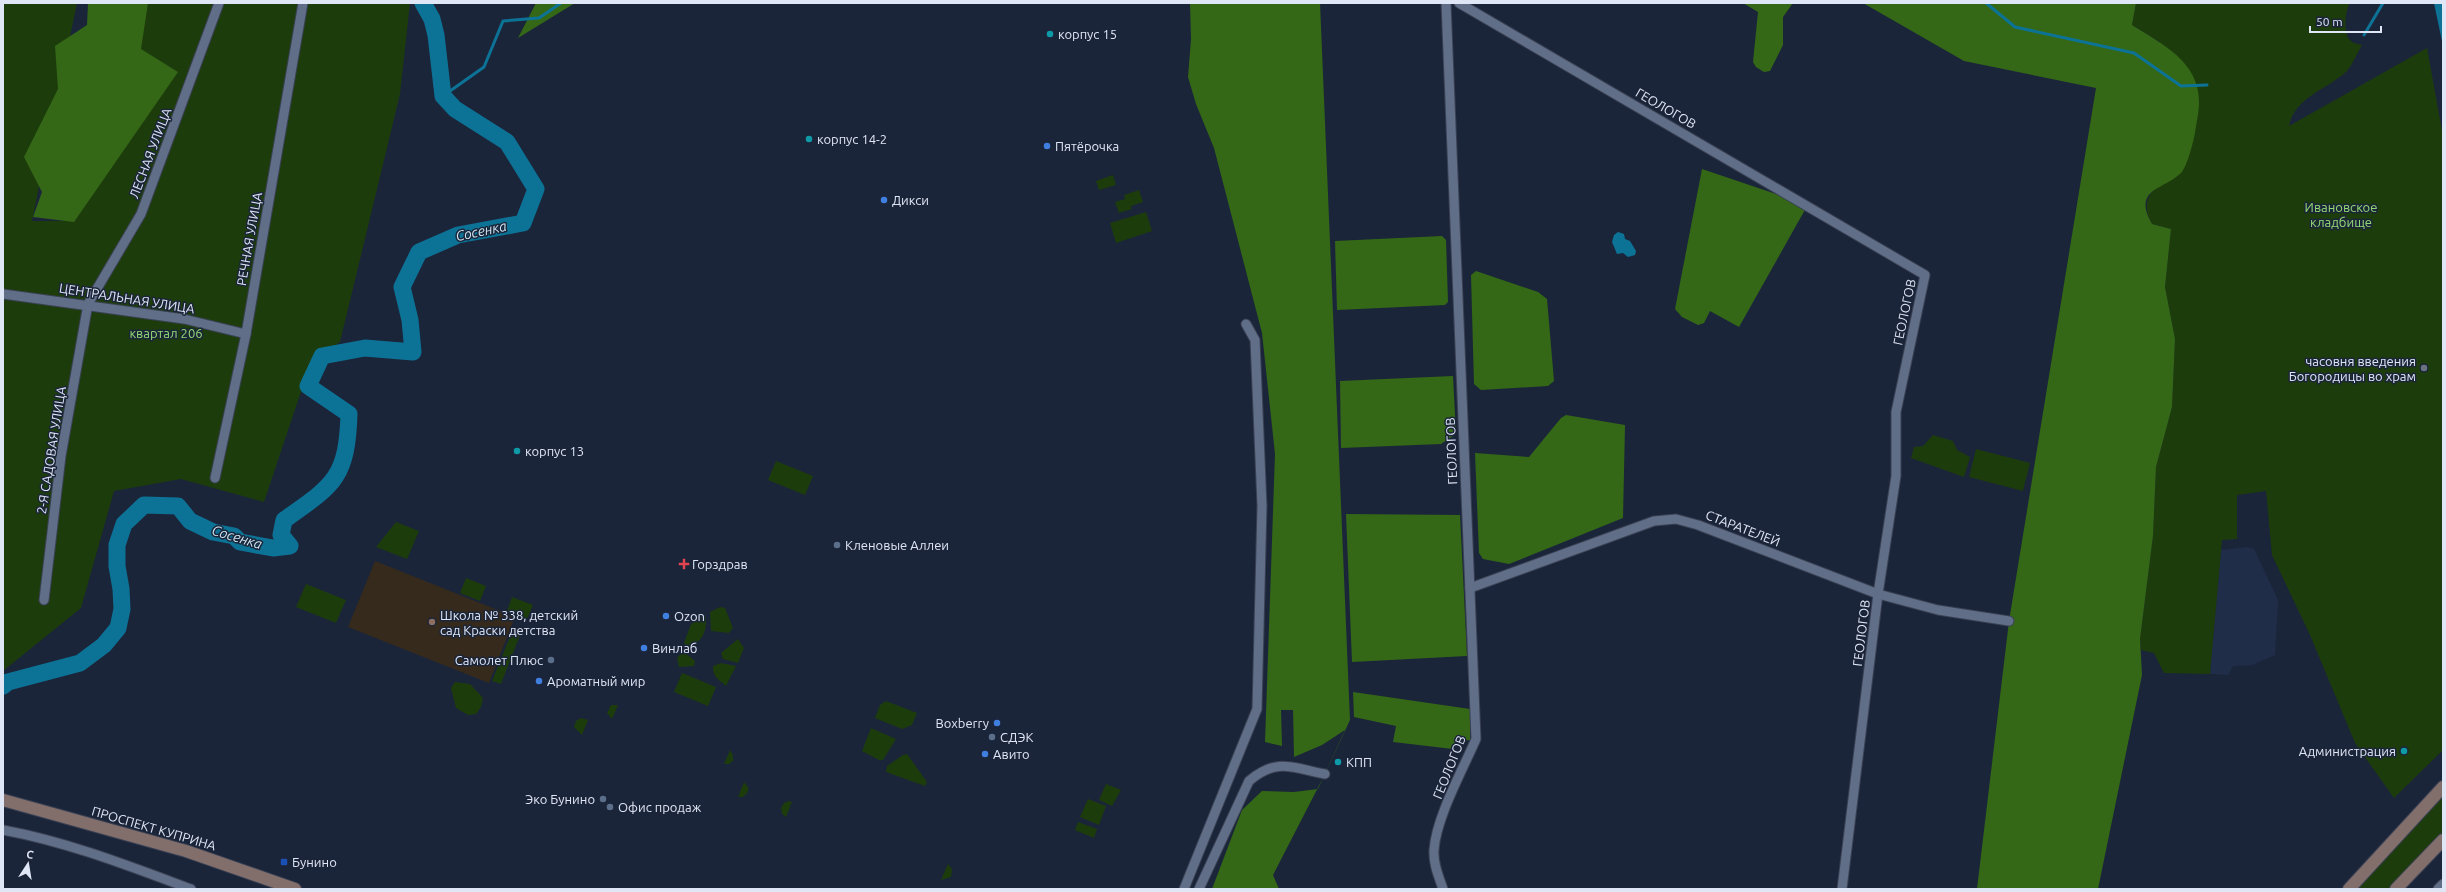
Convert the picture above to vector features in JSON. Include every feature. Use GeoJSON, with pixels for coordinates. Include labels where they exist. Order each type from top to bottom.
{"type":"FeatureCollection","features":[{"type":"Feature","properties":{"kind":"main road"},"geometry":{"type":"LineString","coordinates":[[2349,889],[2443,787]]}},
{"type":"Feature","properties":{"kind":"main road","name":"ПРОСПЕКТ КУПРИНА"},"geometry":{"type":"LineString","coordinates":[[3,800],[186,851],[295,889]]}},
{"type":"Feature","properties":{"kind":"main road"},"geometry":{"type":"LineString","coordinates":[[2396,889],[2443,840]]}},
{"type":"Feature","properties":{"kind":"street","name":"ЛЕСНАЯ УЛИЦА"},"geometry":{"type":"LineString","coordinates":[[88,304],[141,214],[219,3]]}},
{"type":"Feature","properties":{"kind":"street","name":"РЕЧНАЯ УЛИЦА"},"geometry":{"type":"LineString","coordinates":[[215,478],[246,334],[303,3]]}},
{"type":"Feature","properties":{"kind":"street","name":"ГЕОЛОГОВ"},"geometry":{"type":"LineString","coordinates":[[1443,889],[1436,871],[1434,851],[1438,829],[1476,739],[1446,3]]}},
{"type":"Feature","properties":{"kind":"street","name":"ГЕОЛОГОВ"},"geometry":{"type":"LineString","coordinates":[[1459,3],[1925,275],[1896,412],[1896,476],[1878,594],[1842,889]]}},
{"type":"Feature","properties":{"kind":"street","name":"ЦЕНТРАЛЬНАЯ УЛИЦА"},"geometry":{"type":"LineString","coordinates":[[3,294],[88,304],[184,319],[246,334]]}},
{"type":"Feature","properties":{"kind":"street","name":"2-Я САДОВАЯ УЛИЦА"},"geometry":{"type":"LineString","coordinates":[[44,600],[61,456],[88,304]]}},
{"type":"Feature","properties":{"kind":"street"},"geometry":{"type":"LineString","coordinates":[[1184,889],[1257,709],[1262,506],[1255,340],[1246,324]]}},
{"type":"Feature","properties":{"kind":"street","name":"СТАРАТЕЛЕЙ"},"geometry":{"type":"LineString","coordinates":[[1470,588],[1654,521],[1676,519],[1698,525],[1878,594],[1938,610],[2009,621]]}},
{"type":"Feature","properties":{"kind":"street"},"geometry":{"type":"LineString","coordinates":[[1200,889],[1250,781],[1263,769],[1275,766],[1325,774]]}},
{"type":"Feature","properties":{"kind":"street"},"geometry":{"type":"LineString","coordinates":[[3,830],[44,837],[95,853],[191,889]]}},
{"type":"Feature","properties":{"kind":"street"},"geometry":{"type":"LineString","coordinates":[[2438,889],[2443,884]]}},
{"type":"Feature","properties":{"kind":"shaded area"},"geometry":{"type":"Polygon","coordinates":[[[2434,3],[2443,3],[2443,46],[2434,3]]]}},
{"type":"Feature","properties":{"kind":"shaded area"},"geometry":{"type":"Polygon","coordinates":[[[1618,232],[1624,234],[1625,239],[1630,241],[1636,251],[1635,255],[1628,257],[1623,253],[1617,254],[1612,242],[1614,235],[1618,232]]]}},
{"type":"Feature","properties":{"kind":"shaded area"},"geometry":{"type":"Polygon","coordinates":[[[2247,547],[2254,549],[2278,600],[2275,655],[2252,665],[2233,666],[2228,675],[2210,674],[2221,550],[2247,547]]]}},
{"type":"Feature","properties":{"kind":"shaded area","name":"Школа № 338, детский сад Краски детства"},"geometry":{"type":"Polygon","coordinates":[[[375,561],[515,617],[489,683],[348,627],[375,561]]]}},
{"type":"Feature","properties":{"kind":"green space","name":"квартал 206"},"geometry":{"type":"Polygon","coordinates":[[[3,3],[77,3],[32,221],[71,221],[171,67],[114,49],[124,3],[410,3],[400,94],[340,342],[311,362],[264,502],[181,479],[114,491],[81,608],[3,671],[3,3]]]}},
{"type":"Feature","properties":{"kind":"green space"},"geometry":{"type":"Polygon","coordinates":[[[88,3],[148,3],[141,49],[178,72],[74,222],[33,217],[42,192],[24,157],[58,89],[55,46],[87,25],[88,3]]]}},
{"type":"Feature","properties":{"kind":"green space"},"geometry":{"type":"Polygon","coordinates":[[[536,3],[575,3],[518,38],[536,3]]]}},
{"type":"Feature","properties":{"kind":"green space"},"geometry":{"type":"Polygon","coordinates":[[[1190,3],[1320,3],[1350,720],[1324,776],[1345,730],[1322,745],[1294,757],[1293,710],[1281,710],[1282,746],[1265,742],[1275,454],[1262,333],[1214,148],[1196,104],[1188,77],[1191,39],[1190,3]]]}},
{"type":"Feature","properties":{"kind":"green space"},"geometry":{"type":"Polygon","coordinates":[[[1743,3],[1793,3],[1783,17],[1783,45],[1770,71],[1764,72],[1756,67],[1753,62],[1758,12],[1743,3]]]}},
{"type":"Feature","properties":{"kind":"green space"},"geometry":{"type":"Polygon","coordinates":[[[1863,3],[2136,3],[2132,25],[2167,47],[2177,56],[2186,65],[2193,76],[2198,89],[2199,103],[2195,133],[2190,154],[2185,166],[2181,173],[2174,179],[2152,192],[2148,197],[2146,204],[2147,212],[2152,224],[2171,229],[2165,287],[2175,339],[2172,407],[2156,467],[2153,536],[2140,639],[2142,675],[2098,889],[1977,889],[2009,621],[2096,88],[1964,61],[1863,3]]]}},
{"type":"Feature","properties":{"kind":"green space","name":"Ивановское кладбище"},"geometry":{"type":"Polygon","coordinates":[[[2136,3],[2350,3],[2346,17],[2346,33],[2351,41],[2362,45],[2346,72],[2304,101],[2292,116],[2289,126],[2427,48],[2443,136],[2443,750],[2394,798],[2355,743],[2310,635],[2272,555],[2266,491],[2237,495],[2237,539],[2222,540],[2210,674],[2164,673],[2154,653],[2141,650],[2140,639],[2153,536],[2156,467],[2172,407],[2175,339],[2165,287],[2171,229],[2152,224],[2147,213],[2147,202],[2149,197],[2161,185],[2160,42],[2132,25],[2136,3]]]}},
{"type":"Feature","properties":{"kind":"green space"},"geometry":{"type":"Polygon","coordinates":[[[1702,169],[1776,194],[1806,208],[1739,327],[1710,311],[1704,323],[1698,325],[1682,317],[1675,309],[1702,169]]]}},
{"type":"Feature","properties":{"kind":"green space"},"geometry":{"type":"Polygon","coordinates":[[[1113,175],[1116,185],[1099,190],[1096,181],[1113,175]]]}},
{"type":"Feature","properties":{"kind":"green space"},"geometry":{"type":"Polygon","coordinates":[[[1139,190],[1143,202],[1131,206],[1132,209],[1119,213],[1115,202],[1125,199],[1124,195],[1139,190]]]}},
{"type":"Feature","properties":{"kind":"green space"},"geometry":{"type":"Polygon","coordinates":[[[1146,212],[1152,231],[1116,243],[1110,223],[1146,212]]]}},
{"type":"Feature","properties":{"kind":"green space"},"geometry":{"type":"Polygon","coordinates":[[[1442,236],[1446,240],[1448,302],[1445,305],[1337,310],[1335,241],[1442,236]]]}},
{"type":"Feature","properties":{"kind":"green space"},"geometry":{"type":"Polygon","coordinates":[[[1476,271],[1538,292],[1547,299],[1554,381],[1548,386],[1481,390],[1474,384],[1471,275],[1476,271]]]}},
{"type":"Feature","properties":{"kind":"green space"},"geometry":{"type":"Polygon","coordinates":[[[1453,376],[1456,434],[1441,444],[1341,448],[1340,381],[1453,376]]]}},
{"type":"Feature","properties":{"kind":"green space"},"geometry":{"type":"Polygon","coordinates":[[[1566,415],[1625,425],[1623,518],[1509,564],[1483,559],[1479,553],[1475,453],[1529,457],[1561,418],[1566,415]]]}},
{"type":"Feature","properties":{"kind":"green space"},"geometry":{"type":"Polygon","coordinates":[[[1933,435],[1953,441],[1957,450],[1970,457],[1964,477],[1911,458],[1914,447],[1923,446],[1933,435]]]}},
{"type":"Feature","properties":{"kind":"green space"},"geometry":{"type":"Polygon","coordinates":[[[1976,449],[2030,463],[2023,491],[1969,477],[1976,449]]]}},
{"type":"Feature","properties":{"kind":"green space"},"geometry":{"type":"Polygon","coordinates":[[[776,461],[813,476],[805,495],[768,480],[776,461]]]}},
{"type":"Feature","properties":{"kind":"green space"},"geometry":{"type":"Polygon","coordinates":[[[1346,514],[1460,515],[1467,656],[1352,662],[1346,514]]]}},
{"type":"Feature","properties":{"kind":"green space"},"geometry":{"type":"Polygon","coordinates":[[[396,522],[419,531],[407,559],[376,547],[396,522]]]}},
{"type":"Feature","properties":{"kind":"green space"},"geometry":{"type":"Polygon","coordinates":[[[466,578],[486,586],[480,601],[460,593],[466,578]]]}},
{"type":"Feature","properties":{"kind":"green space"},"geometry":{"type":"Polygon","coordinates":[[[306,584],[346,600],[336,623],[296,607],[306,584]]]}},
{"type":"Feature","properties":{"kind":"green space"},"geometry":{"type":"Polygon","coordinates":[[[512,597],[533,605],[527,619],[507,611],[512,597]]]}},
{"type":"Feature","properties":{"kind":"green space"},"geometry":{"type":"Polygon","coordinates":[[[720,607],[725,608],[733,628],[729,633],[711,631],[710,612],[720,607]]]}},
{"type":"Feature","properties":{"kind":"green space"},"geometry":{"type":"Polygon","coordinates":[[[704,615],[706,617],[706,627],[702,637],[696,643],[685,645],[684,643],[691,624],[704,615]]]}},
{"type":"Feature","properties":{"kind":"green space"},"geometry":{"type":"Polygon","coordinates":[[[514,627],[522,630],[501,684],[492,681],[514,627]]]}},
{"type":"Feature","properties":{"kind":"green space"},"geometry":{"type":"Polygon","coordinates":[[[738,639],[744,648],[738,663],[723,659],[721,653],[738,639]]]}},
{"type":"Feature","properties":{"kind":"green space"},"geometry":{"type":"Polygon","coordinates":[[[683,651],[695,661],[694,666],[679,667],[677,658],[683,651]]]}},
{"type":"Feature","properties":{"kind":"green space"},"geometry":{"type":"Polygon","coordinates":[[[721,663],[736,666],[726,686],[716,678],[713,669],[713,666],[721,663]]]}},
{"type":"Feature","properties":{"kind":"green space"},"geometry":{"type":"Polygon","coordinates":[[[682,673],[716,687],[708,706],[674,692],[682,673]]]}},
{"type":"Feature","properties":{"kind":"green space"},"geometry":{"type":"Polygon","coordinates":[[[455,682],[470,684],[483,698],[481,707],[476,714],[468,715],[456,708],[451,688],[455,682]]]}},
{"type":"Feature","properties":{"kind":"green space"},"geometry":{"type":"Polygon","coordinates":[[[1353,692],[1470,709],[1470,740],[1457,741],[1453,749],[1393,742],[1396,726],[1354,717],[1353,692]]]}},
{"type":"Feature","properties":{"kind":"green space"},"geometry":{"type":"Polygon","coordinates":[[[886,701],[917,713],[912,725],[902,729],[875,718],[880,705],[886,701]]]}},
{"type":"Feature","properties":{"kind":"green space"},"geometry":{"type":"Polygon","coordinates":[[[611,705],[618,705],[612,719],[607,713],[611,705]]]}},
{"type":"Feature","properties":{"kind":"green space"},"geometry":{"type":"Polygon","coordinates":[[[581,718],[588,720],[582,735],[574,727],[576,721],[581,718]]]}},
{"type":"Feature","properties":{"kind":"green space"},"geometry":{"type":"Polygon","coordinates":[[[871,728],[896,739],[883,760],[879,760],[862,751],[871,728]]]}},
{"type":"Feature","properties":{"kind":"green space"},"geometry":{"type":"Polygon","coordinates":[[[730,750],[733,755],[733,761],[729,764],[724,764],[730,750]]]}},
{"type":"Feature","properties":{"kind":"green space"},"geometry":{"type":"Polygon","coordinates":[[[907,754],[927,782],[925,786],[886,772],[887,766],[903,755],[907,754]]]}},
{"type":"Feature","properties":{"kind":"green space"},"geometry":{"type":"Polygon","coordinates":[[[744,782],[748,787],[748,792],[743,797],[738,797],[744,782]]]}},
{"type":"Feature","properties":{"kind":"green space"},"geometry":{"type":"Polygon","coordinates":[[[1106,784],[1121,790],[1112,806],[1099,800],[1106,784]]]}},
{"type":"Feature","properties":{"kind":"green space"},"geometry":{"type":"Polygon","coordinates":[[[1317,789],[1273,875],[1279,889],[1212,889],[1242,810],[1262,791],[1294,792],[1317,789]]]}},
{"type":"Feature","properties":{"kind":"green space"},"geometry":{"type":"Polygon","coordinates":[[[2443,796],[2443,832],[2389,889],[2357,889],[2443,796]]]}},
{"type":"Feature","properties":{"kind":"green space"},"geometry":{"type":"Polygon","coordinates":[[[1088,799],[1106,806],[1099,825],[1080,817],[1088,799]]]}},
{"type":"Feature","properties":{"kind":"green space"},"geometry":{"type":"Polygon","coordinates":[[[789,801],[792,802],[786,817],[782,814],[781,808],[784,803],[789,801]]]}},
{"type":"Feature","properties":{"kind":"green space"},"geometry":{"type":"Polygon","coordinates":[[[1078,822],[1097,829],[1094,838],[1075,830],[1078,822]]]}},
{"type":"Feature","properties":{"kind":"green space"},"geometry":{"type":"Polygon","coordinates":[[[948,864],[952,869],[951,877],[941,880],[948,864]]]}},
{"type":"Feature","properties":{"kind":"waterway","name":"Сосенка"},"geometry":{"type":"LineString","coordinates":[[3,686],[8,682],[80,663],[104,645],[118,628],[122,609],[121,589],[117,566],[117,545],[124,524],[144,505],[178,506],[190,521],[213,532],[234,536],[240,542],[273,548],[290,546],[281,535],[284,520],[315,498],[326,488],[341,466],[345,453],[349,414],[308,386],[322,356],[365,348],[413,352],[410,320],[402,287],[419,252],[458,235],[523,223],[536,189],[507,142],[455,109],[443,96],[436,35],[432,19],[423,3]]}},
{"type":"Feature","properties":{"kind":"waterway"},"geometry":{"type":"LineString","coordinates":[[443,96],[484,67],[503,21],[539,18],[561,3]]}},
{"type":"Feature","properties":{"kind":"waterway"},"geometry":{"type":"LineString","coordinates":[[1986,3],[2015,27],[2134,53],[2181,86],[2207,85]]}},
{"type":"Feature","properties":{"kind":"waterway"},"geometry":{"type":"LineString","coordinates":[[2364,35],[2383,3]]}},
{"type":"Feature","properties":{"kind":"place","name":"корпус 15"},"geometry":{"type":"Point","coordinates":[1050,34]}},
{"type":"Feature","properties":{"kind":"place","name":"корпус 14-2"},"geometry":{"type":"Point","coordinates":[809,139]}},
{"type":"Feature","properties":{"kind":"place","name":"Пятёрочка"},"geometry":{"type":"Point","coordinates":[1047,146]}},
{"type":"Feature","properties":{"kind":"place","name":"Дикси"},"geometry":{"type":"Point","coordinates":[884,200]}},
{"type":"Feature","properties":{"kind":"place","name":"часовня введения Богородицы во храм"},"geometry":{"type":"Point","coordinates":[2424,368]}},
{"type":"Feature","properties":{"kind":"place","name":"корпус 13"},"geometry":{"type":"Point","coordinates":[517,451]}},
{"type":"Feature","properties":{"kind":"place","name":"Кленовые Аллеи"},"geometry":{"type":"Point","coordinates":[837,545]}},
{"type":"Feature","properties":{"kind":"place","name":"Горздрав"},"geometry":{"type":"Point","coordinates":[684,564]}},
{"type":"Feature","properties":{"kind":"place","name":"Ozon"},"geometry":{"type":"Point","coordinates":[666,616]}},
{"type":"Feature","properties":{"kind":"place","name":"Школа № 338, детский сад Краски детства"},"geometry":{"type":"Point","coordinates":[432,622]}},
{"type":"Feature","properties":{"kind":"place","name":"Винлаб"},"geometry":{"type":"Point","coordinates":[644,648]}},
{"type":"Feature","properties":{"kind":"place","name":"Самолет Плюс"},"geometry":{"type":"Point","coordinates":[551,660]}},
{"type":"Feature","properties":{"kind":"place","name":"Ароматный мир"},"geometry":{"type":"Point","coordinates":[539,681]}},
{"type":"Feature","properties":{"kind":"place","name":"Boxberry"},"geometry":{"type":"Point","coordinates":[997,723]}},
{"type":"Feature","properties":{"kind":"place","name":"СДЭК"},"geometry":{"type":"Point","coordinates":[992,737]}},
{"type":"Feature","properties":{"kind":"place","name":"Администрация"},"geometry":{"type":"Point","coordinates":[2404,751]}},
{"type":"Feature","properties":{"kind":"place","name":"Авито"},"geometry":{"type":"Point","coordinates":[985,754]}},
{"type":"Feature","properties":{"kind":"place","name":"КПП"},"geometry":{"type":"Point","coordinates":[1338,762]}},
{"type":"Feature","properties":{"kind":"place","name":"Эко Бунино"},"geometry":{"type":"Point","coordinates":[603,799]}},
{"type":"Feature","properties":{"kind":"place","name":"Офис продаж"},"geometry":{"type":"Point","coordinates":[610,807]}},
{"type":"Feature","properties":{"kind":"place","name":"Бунино"},"geometry":{"type":"Point","coordinates":[284,862]}}]}
